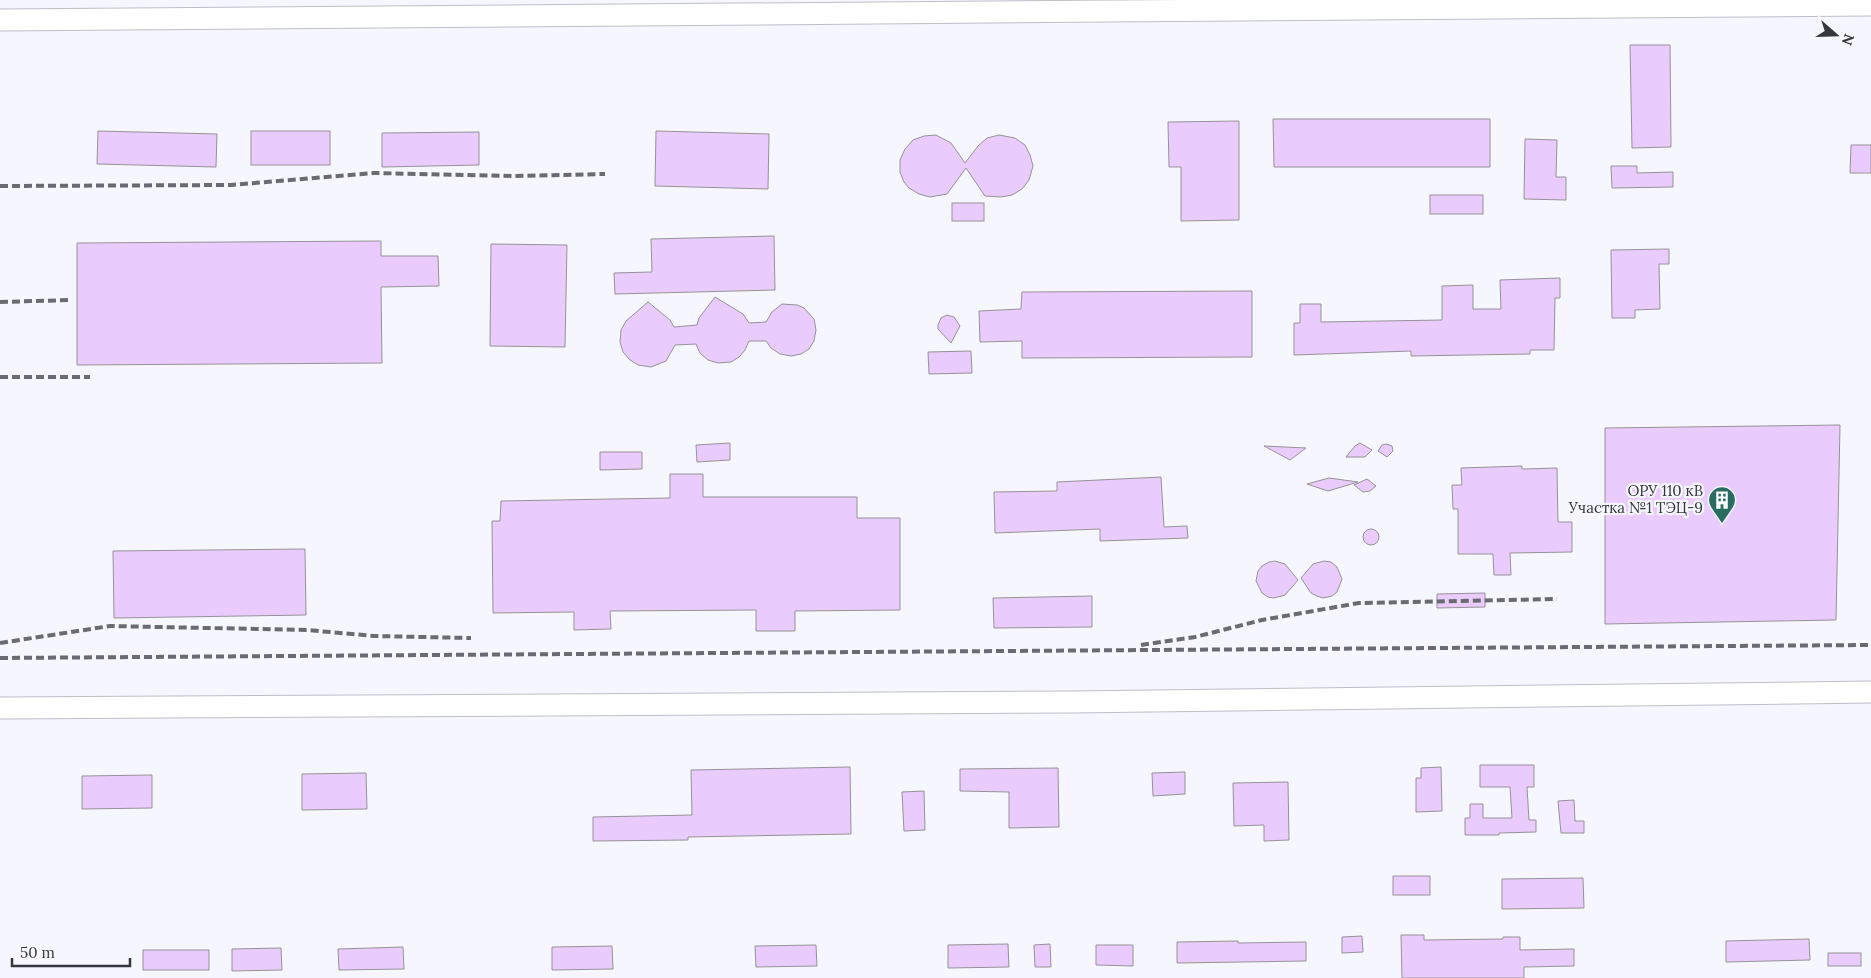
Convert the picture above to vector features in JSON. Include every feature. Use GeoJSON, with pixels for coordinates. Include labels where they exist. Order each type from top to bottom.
{"type":"FeatureCollection","features":[{"type":"Feature","properties":{"kind":"street"},"geometry":{"type":"LineString","coordinates":[[0,20],[1871,5]]}},
{"type":"Feature","properties":{"kind":"street"},"geometry":{"type":"LineString","coordinates":[[0,708],[1062,702],[1871,692]]}},
{"type":"Feature","properties":{"kind":"building"},"geometry":{"type":"Polygon","coordinates":[[[1630,45],[1670,45],[1671,147],[1632,148],[1630,45]]]}},
{"type":"Feature","properties":{"kind":"building"},"geometry":{"type":"Polygon","coordinates":[[[1273,119],[1490,119],[1490,167],[1274,167],[1273,119]]]}},
{"type":"Feature","properties":{"kind":"building"},"geometry":{"type":"Polygon","coordinates":[[[1239,121],[1239,220],[1181,221],[1181,167],[1169,167],[1168,122],[1239,121]]]}},
{"type":"Feature","properties":{"kind":"building"},"geometry":{"type":"Polygon","coordinates":[[[98,131],[217,134],[216,167],[97,164],[98,131]]]}},
{"type":"Feature","properties":{"kind":"building"},"geometry":{"type":"Polygon","coordinates":[[[251,131],[330,131],[330,165],[251,165],[251,131]]]}},
{"type":"Feature","properties":{"kind":"building"},"geometry":{"type":"Polygon","coordinates":[[[656,131],[769,134],[768,189],[655,186],[656,131]]]}},
{"type":"Feature","properties":{"kind":"building"},"geometry":{"type":"Polygon","coordinates":[[[479,132],[479,165],[382,167],[382,133],[479,132]]]}},
{"type":"Feature","properties":{"kind":"building"},"geometry":{"type":"Polygon","coordinates":[[[936,135],[951,143],[965,163],[987,138],[999,135],[1015,138],[1025,145],[1030,155],[1033,166],[1029,180],[1022,189],[1012,195],[1001,197],[985,196],[966,168],[947,194],[930,197],[919,194],[909,188],[904,182],[900,172],[900,160],[905,149],[913,140],[924,136],[936,135]]]}},
{"type":"Feature","properties":{"kind":"building"},"geometry":{"type":"Polygon","coordinates":[[[1525,139],[1557,140],[1556,177],[1566,177],[1566,200],[1524,199],[1525,139]]]}},
{"type":"Feature","properties":{"kind":"building"},"geometry":{"type":"Polygon","coordinates":[[[1851,145],[1871,145],[1871,173],[1850,173],[1851,145]]]}},
{"type":"Feature","properties":{"kind":"building"},"geometry":{"type":"Polygon","coordinates":[[[1611,166],[1637,166],[1637,173],[1673,172],[1673,187],[1612,188],[1611,166]]]}},
{"type":"Feature","properties":{"kind":"building"},"geometry":{"type":"Polygon","coordinates":[[[1430,195],[1483,195],[1483,214],[1430,214],[1430,195]]]}},
{"type":"Feature","properties":{"kind":"building"},"geometry":{"type":"Polygon","coordinates":[[[952,203],[984,203],[984,221],[952,221],[952,203]]]}},
{"type":"Feature","properties":{"kind":"building"},"geometry":{"type":"Polygon","coordinates":[[[774,236],[775,290],[615,294],[614,273],[652,272],[651,239],[774,236]]]}},
{"type":"Feature","properties":{"kind":"building"},"geometry":{"type":"Polygon","coordinates":[[[381,241],[381,256],[438,256],[439,286],[381,287],[382,363],[77,365],[77,243],[381,241]]]}},
{"type":"Feature","properties":{"kind":"building"},"geometry":{"type":"Polygon","coordinates":[[[491,244],[567,245],[565,347],[490,346],[491,244]]]}},
{"type":"Feature","properties":{"kind":"building"},"geometry":{"type":"Polygon","coordinates":[[[1669,249],[1669,264],[1659,264],[1660,309],[1635,310],[1635,318],[1612,318],[1611,250],[1669,249]]]}},
{"type":"Feature","properties":{"kind":"building"},"geometry":{"type":"Polygon","coordinates":[[[1560,278],[1560,298],[1555,298],[1554,350],[1530,350],[1530,354],[1411,356],[1411,351],[1294,355],[1294,323],[1300,323],[1300,304],[1321,304],[1321,322],[1442,320],[1442,286],[1473,285],[1473,309],[1501,309],[1500,280],[1560,278]]]}},
{"type":"Feature","properties":{"kind":"building"},"geometry":{"type":"Polygon","coordinates":[[[1252,291],[1252,357],[1022,358],[1022,341],[980,342],[979,311],[1021,309],[1022,292],[1252,291]]]}},
{"type":"Feature","properties":{"kind":"building"},"geometry":{"type":"Polygon","coordinates":[[[715,297],[743,314],[749,323],[766,322],[772,312],[782,304],[797,305],[804,308],[814,319],[816,330],[814,341],[809,349],[801,354],[791,356],[780,354],[771,348],[766,341],[749,341],[739,357],[731,362],[718,363],[708,360],[700,353],[696,344],[675,345],[666,361],[651,367],[638,365],[623,352],[620,342],[621,330],[626,321],[648,302],[670,320],[674,327],[697,325],[699,318],[715,297]]]}},
{"type":"Feature","properties":{"kind":"building"},"geometry":{"type":"Polygon","coordinates":[[[947,315],[954,317],[960,326],[951,343],[938,329],[941,318],[947,315]]]}},
{"type":"Feature","properties":{"kind":"building"},"geometry":{"type":"Polygon","coordinates":[[[971,351],[972,373],[929,374],[928,352],[971,351]]]}},
{"type":"Feature","properties":{"kind":"building","name":"ОРУ 110 кВ Участка №1 ТЭЦ-9"},"geometry":{"type":"Polygon","coordinates":[[[1840,425],[1836,620],[1605,624],[1605,428],[1840,425]]]}},
{"type":"Feature","properties":{"kind":"building"},"geometry":{"type":"Polygon","coordinates":[[[730,443],[730,460],[697,462],[696,445],[730,443]]]}},
{"type":"Feature","properties":{"kind":"building"},"geometry":{"type":"Polygon","coordinates":[[[1360,443],[1372,450],[1365,457],[1346,457],[1355,446],[1360,443]]]}},
{"type":"Feature","properties":{"kind":"building"},"geometry":{"type":"Polygon","coordinates":[[[1382,445],[1392,446],[1393,451],[1387,457],[1378,451],[1382,445]]]}},
{"type":"Feature","properties":{"kind":"building"},"geometry":{"type":"Polygon","coordinates":[[[1264,446],[1306,448],[1290,460],[1264,446]]]}},
{"type":"Feature","properties":{"kind":"building"},"geometry":{"type":"Polygon","coordinates":[[[600,452],[642,452],[642,469],[600,470],[600,452]]]}},
{"type":"Feature","properties":{"kind":"building"},"geometry":{"type":"Polygon","coordinates":[[[1522,466],[1522,469],[1557,468],[1558,522],[1572,522],[1572,552],[1510,553],[1511,575],[1494,575],[1493,554],[1458,554],[1458,509],[1453,509],[1452,485],[1462,485],[1461,468],[1522,466]]]}},
{"type":"Feature","properties":{"kind":"building"},"geometry":{"type":"Polygon","coordinates":[[[670,474],[703,474],[703,497],[857,497],[857,518],[900,518],[900,610],[795,611],[795,631],[756,631],[756,610],[610,611],[611,629],[574,630],[574,612],[493,613],[492,521],[500,521],[501,501],[670,498],[670,474]]]}},
{"type":"Feature","properties":{"kind":"building"},"geometry":{"type":"Polygon","coordinates":[[[1161,477],[1164,527],[1187,526],[1188,538],[1100,541],[1100,529],[995,533],[994,492],[1057,491],[1057,482],[1161,477]]]}},
{"type":"Feature","properties":{"kind":"building"},"geometry":{"type":"Polygon","coordinates":[[[1329,478],[1358,482],[1328,491],[1307,484],[1329,478]]]}},
{"type":"Feature","properties":{"kind":"building"},"geometry":{"type":"Polygon","coordinates":[[[1367,479],[1376,486],[1370,491],[1363,492],[1354,485],[1367,479]]]}},
{"type":"Feature","properties":{"kind":"building"},"geometry":{"type":"Polygon","coordinates":[[[1368,529],[1374,529],[1379,534],[1377,543],[1368,545],[1363,540],[1363,534],[1368,529]]]}},
{"type":"Feature","properties":{"kind":"building"},"geometry":{"type":"Polygon","coordinates":[[[305,549],[306,615],[114,618],[113,551],[305,549]]]}},
{"type":"Feature","properties":{"kind":"building"},"geometry":{"type":"Polygon","coordinates":[[[1275,561],[1285,564],[1298,580],[1285,595],[1274,598],[1262,593],[1256,581],[1258,571],[1262,566],[1275,561]]]}},
{"type":"Feature","properties":{"kind":"building"},"geometry":{"type":"Polygon","coordinates":[[[1324,561],[1331,562],[1337,567],[1342,579],[1337,592],[1332,596],[1323,598],[1311,593],[1301,578],[1313,564],[1324,561]]]}},
{"type":"Feature","properties":{"kind":"building"},"geometry":{"type":"Polygon","coordinates":[[[1485,593],[1485,607],[1437,608],[1437,594],[1485,593]]]}},
{"type":"Feature","properties":{"kind":"building"},"geometry":{"type":"Polygon","coordinates":[[[1092,596],[1092,627],[994,628],[993,598],[1092,596]]]}},
{"type":"Feature","properties":{"kind":"building"},"geometry":{"type":"Polygon","coordinates":[[[1480,765],[1534,765],[1534,787],[1527,787],[1529,820],[1536,820],[1536,832],[1465,835],[1465,818],[1470,818],[1470,804],[1483,804],[1483,818],[1512,818],[1510,787],[1480,787],[1480,765]]]}},
{"type":"Feature","properties":{"kind":"building"},"geometry":{"type":"Polygon","coordinates":[[[850,767],[851,834],[688,837],[688,840],[593,841],[593,817],[692,815],[691,770],[850,767]]]}},
{"type":"Feature","properties":{"kind":"building"},"geometry":{"type":"Polygon","coordinates":[[[1441,767],[1442,811],[1416,812],[1416,778],[1421,778],[1421,768],[1441,767]]]}},
{"type":"Feature","properties":{"kind":"building"},"geometry":{"type":"Polygon","coordinates":[[[1058,768],[1059,827],[1009,828],[1009,792],[960,791],[960,769],[1058,768]]]}},
{"type":"Feature","properties":{"kind":"building"},"geometry":{"type":"Polygon","coordinates":[[[1185,772],[1185,794],[1153,796],[1152,773],[1185,772]]]}},
{"type":"Feature","properties":{"kind":"building"},"geometry":{"type":"Polygon","coordinates":[[[366,773],[367,809],[302,810],[302,774],[366,773]]]}},
{"type":"Feature","properties":{"kind":"building"},"geometry":{"type":"Polygon","coordinates":[[[152,775],[152,808],[82,809],[82,776],[152,775]]]}},
{"type":"Feature","properties":{"kind":"building"},"geometry":{"type":"Polygon","coordinates":[[[1288,782],[1289,840],[1264,841],[1264,825],[1234,826],[1233,783],[1288,782]]]}},
{"type":"Feature","properties":{"kind":"building"},"geometry":{"type":"Polygon","coordinates":[[[924,791],[925,830],[904,831],[902,792],[924,791]]]}},
{"type":"Feature","properties":{"kind":"building"},"geometry":{"type":"Polygon","coordinates":[[[1574,800],[1575,821],[1584,821],[1584,833],[1561,833],[1558,801],[1574,800]]]}},
{"type":"Feature","properties":{"kind":"building"},"geometry":{"type":"Polygon","coordinates":[[[1393,876],[1430,876],[1430,895],[1393,895],[1393,876]]]}},
{"type":"Feature","properties":{"kind":"building"},"geometry":{"type":"Polygon","coordinates":[[[1583,878],[1584,908],[1502,909],[1502,879],[1583,878]]]}},
{"type":"Feature","properties":{"kind":"building"},"geometry":{"type":"Polygon","coordinates":[[[1401,935],[1424,935],[1424,940],[1520,937],[1520,950],[1574,949],[1574,966],[1524,967],[1524,978],[1402,978],[1401,935]]]}},
{"type":"Feature","properties":{"kind":"building"},"geometry":{"type":"Polygon","coordinates":[[[1362,936],[1363,952],[1342,953],[1342,937],[1362,936]]]}},
{"type":"Feature","properties":{"kind":"building"},"geometry":{"type":"Polygon","coordinates":[[[1809,939],[1810,960],[1726,962],[1726,941],[1809,939]]]}},
{"type":"Feature","properties":{"kind":"building"},"geometry":{"type":"Polygon","coordinates":[[[1238,941],[1238,943],[1306,942],[1306,961],[1177,963],[1177,942],[1238,941]]]}},
{"type":"Feature","properties":{"kind":"building"},"geometry":{"type":"Polygon","coordinates":[[[1008,944],[1009,967],[948,968],[948,945],[1008,944]]]}},
{"type":"Feature","properties":{"kind":"building"},"geometry":{"type":"Polygon","coordinates":[[[1050,944],[1051,967],[1035,967],[1034,945],[1050,944]]]}},
{"type":"Feature","properties":{"kind":"building"},"geometry":{"type":"Polygon","coordinates":[[[816,945],[817,966],[756,967],[755,946],[816,945]]]}},
{"type":"Feature","properties":{"kind":"building"},"geometry":{"type":"Polygon","coordinates":[[[1096,945],[1133,945],[1133,966],[1096,965],[1096,945]]]}},
{"type":"Feature","properties":{"kind":"building"},"geometry":{"type":"Polygon","coordinates":[[[612,946],[613,969],[552,970],[552,947],[612,946]]]}},
{"type":"Feature","properties":{"kind":"building"},"geometry":{"type":"Polygon","coordinates":[[[403,947],[404,969],[339,970],[338,949],[403,947]]]}},
{"type":"Feature","properties":{"kind":"building"},"geometry":{"type":"Polygon","coordinates":[[[281,948],[282,970],[232,971],[232,949],[281,948]]]}},
{"type":"Feature","properties":{"kind":"building"},"geometry":{"type":"Polygon","coordinates":[[[143,950],[209,950],[209,970],[143,970],[143,950]]]}},
{"type":"Feature","properties":{"kind":"building"},"geometry":{"type":"Polygon","coordinates":[[[1828,953],[1861,953],[1861,966],[1828,966],[1828,953]]]}},
{"type":"Feature","properties":{"kind":"railway"},"geometry":{"type":"LineString","coordinates":[[0,186],[231,185],[374,173],[514,176],[605,174]]}},
{"type":"Feature","properties":{"kind":"railway"},"geometry":{"type":"LineString","coordinates":[[0,302],[71,300]]}},
{"type":"Feature","properties":{"kind":"railway"},"geometry":{"type":"LineString","coordinates":[[0,377],[90,377]]}},
{"type":"Feature","properties":{"kind":"railway"},"geometry":{"type":"LineString","coordinates":[[1141,645],[1195,637],[1262,620],[1359,603],[1557,599]]}},
{"type":"Feature","properties":{"kind":"railway"},"geometry":{"type":"LineString","coordinates":[[0,643],[110,626],[307,630],[374,636],[471,638]]}},
{"type":"Feature","properties":{"kind":"railway"},"geometry":{"type":"LineString","coordinates":[[0,658],[1871,645]]}},
{"type":"Feature","properties":{"kind":"place","name":"ОРУ 110 кВ Участка №1 ТЭЦ-9"},"geometry":{"type":"Point","coordinates":[1722,524]}}]}
